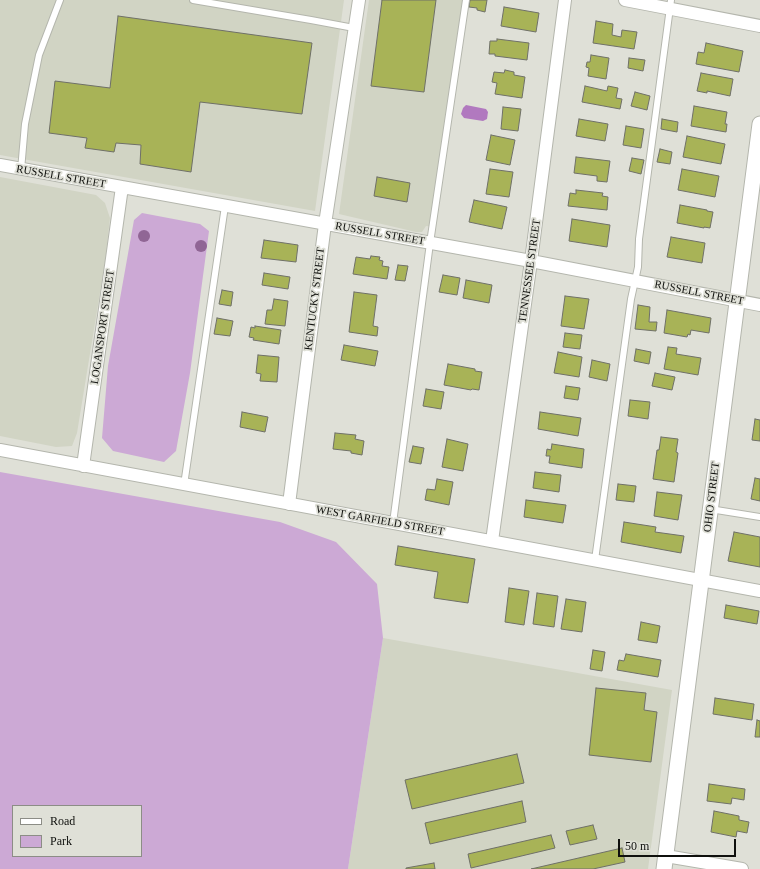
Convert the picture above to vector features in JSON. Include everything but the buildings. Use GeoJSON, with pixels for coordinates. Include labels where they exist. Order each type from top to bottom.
{"type":"FeatureCollection","features":[{"type":"Feature","properties":{"kind":"street","name":"KENTUCKY STREET"},"geometry":{"type":"LineString","coordinates":[[289,504],[325,224],[359,0]]}},
{"type":"Feature","properties":{"kind":"street","name":"TENNESSEE STREET"},"geometry":{"type":"LineString","coordinates":[[492,541],[531,261],[565,0]]}},
{"type":"Feature","properties":{"kind":"street"},"geometry":{"type":"LineString","coordinates":[[625,0],[671,4],[760,26]]}},
{"type":"Feature","properties":{"kind":"street","name":"OHIO STREET"},"geometry":{"type":"LineString","coordinates":[[665,863],[760,124]]}},
{"type":"Feature","properties":{"kind":"street","name":"RUSSELL STREET"},"geometry":{"type":"LineString","coordinates":[[0,165],[531,261],[760,305]]}},
{"type":"Feature","properties":{"kind":"street","name":"LOGANSPORT STREET"},"geometry":{"type":"LineString","coordinates":[[83,466],[122,188]]}},
{"type":"Feature","properties":{"kind":"street","name":"WEST GARFIELD STREET"},"geometry":{"type":"LineString","coordinates":[[0,450],[760,591]]}},
{"type":"Feature","properties":{"kind":"street"},"geometry":{"type":"LineString","coordinates":[[665,863],[742,869]]}},
{"type":"Feature","properties":{"kind":"lane"},"geometry":{"type":"LineString","coordinates":[[21,170],[25,124],[39,55],[60,0]]}},
{"type":"Feature","properties":{"kind":"lane"},"geometry":{"type":"LineString","coordinates":[[193,0],[354,28]]}},
{"type":"Feature","properties":{"kind":"lane"},"geometry":{"type":"LineString","coordinates":[[393,523],[430,243],[466,0]]}},
{"type":"Feature","properties":{"kind":"lane"},"geometry":{"type":"LineString","coordinates":[[595,560],[631,299],[638,267],[639,239],[671,4]]}},
{"type":"Feature","properties":{"kind":"lane"},"geometry":{"type":"LineString","coordinates":[[184,485],[225,206]]}},
{"type":"Feature","properties":{"kind":"lane"},"geometry":{"type":"LineString","coordinates":[[710,509],[760,517]]}},
{"type":"Feature","properties":{"kind":"shaded area"},"geometry":{"type":"Polygon","coordinates":[[[0,0],[344,0],[315,211],[0,155],[0,0]]]}},
{"type":"Feature","properties":{"kind":"shaded area"},"geometry":{"type":"Polygon","coordinates":[[[369,0],[463,0],[435,227],[426,226],[422,232],[416,232],[339,214],[369,0]]]}},
{"type":"Feature","properties":{"kind":"shaded area"},"geometry":{"type":"Polygon","coordinates":[[[466,105],[486,109],[488,112],[487,119],[483,121],[464,118],[461,114],[466,105]]]}},
{"type":"Feature","properties":{"kind":"shaded area"},"geometry":{"type":"Polygon","coordinates":[[[0,177],[96,195],[105,203],[110,218],[105,262],[77,433],[72,446],[56,447],[0,436],[0,177]]]}},
{"type":"Feature","properties":{"kind":"shaded area"},"geometry":{"type":"Polygon","coordinates":[[[383,638],[672,690],[648,869],[348,869],[383,638]]]}},
{"type":"Feature","properties":{"kind":"green space"},"geometry":{"type":"Polygon","coordinates":[[[142,213],[200,224],[209,231],[190,373],[176,451],[164,462],[113,451],[102,438],[108,366],[134,220],[142,213]]]}},
{"type":"Feature","properties":{"kind":"green space"},"geometry":{"type":"Polygon","coordinates":[[[0,472],[280,522],[336,542],[377,584],[383,638],[348,869],[0,869],[0,472]]]}}]}
